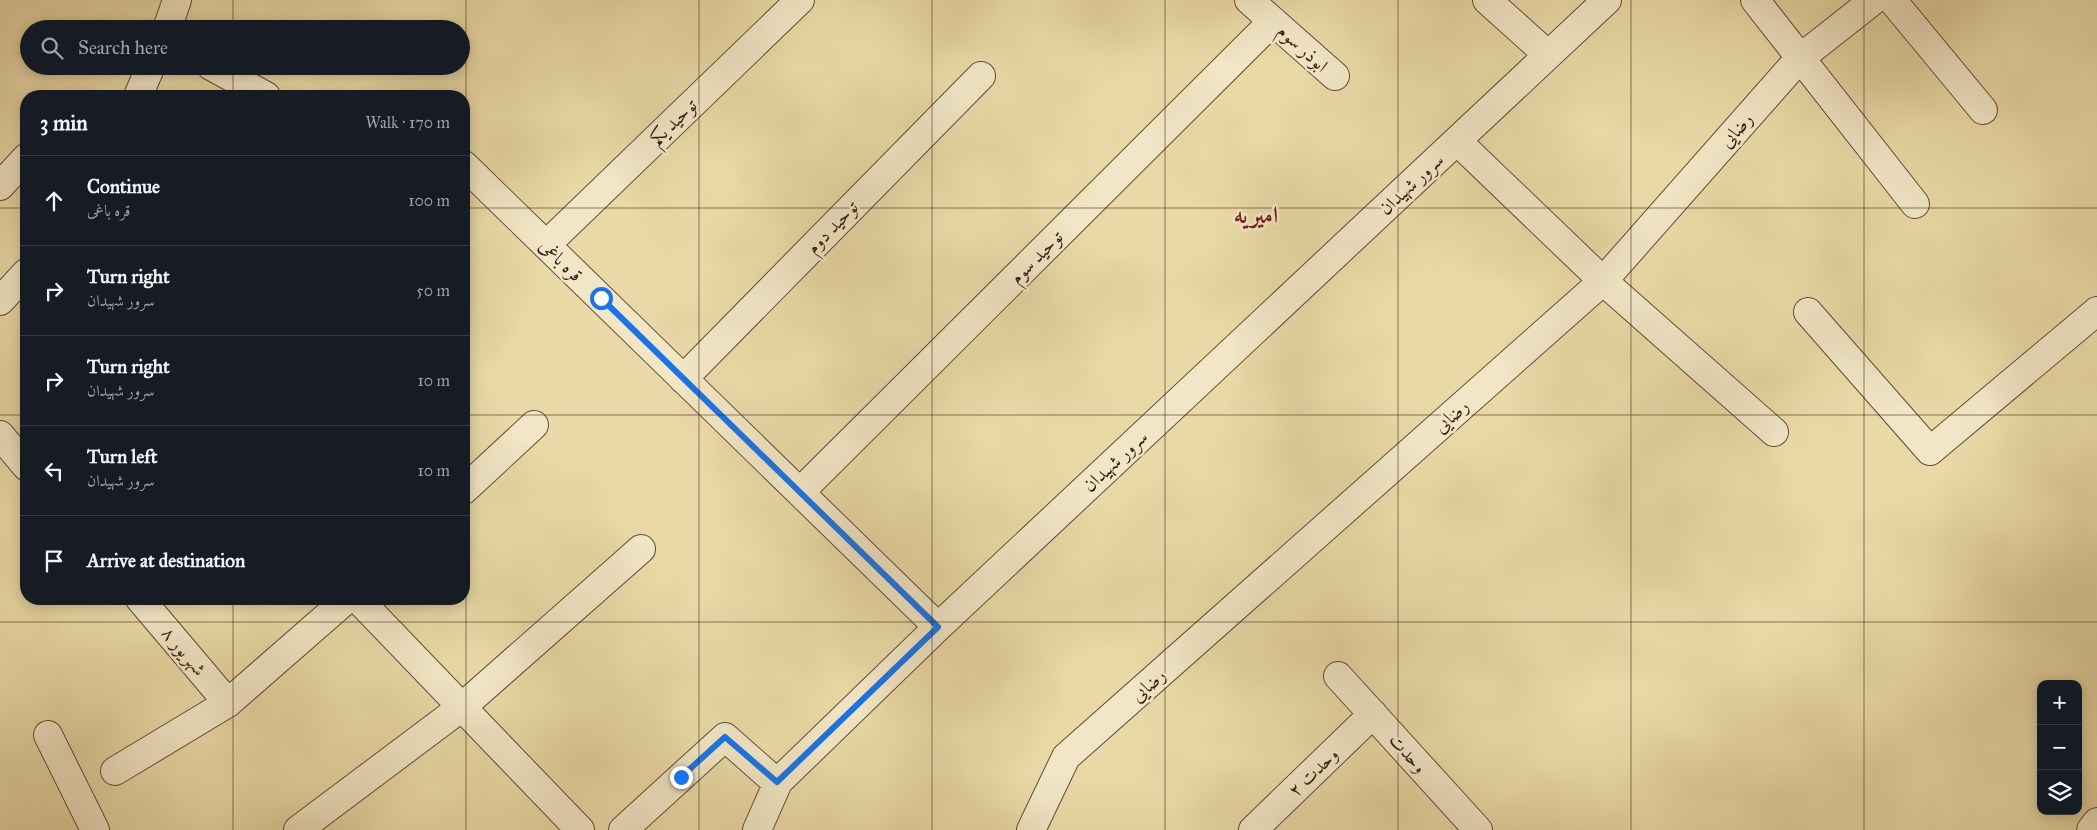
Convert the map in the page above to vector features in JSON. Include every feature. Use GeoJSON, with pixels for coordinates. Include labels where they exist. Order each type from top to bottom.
{"type":"FeatureCollection","features":[{"type":"Feature","properties":{"kind":"street"},"geometry":{"type":"LineString","coordinates":[[170,20],[177,0]]}},
{"type":"Feature","properties":{"kind":"street","name":"توحید یکم"},"geometry":{"type":"LineString","coordinates":[[546,245],[800,0]]}},
{"type":"Feature","properties":{"kind":"street","name":"ابوذر سوم"},"geometry":{"type":"LineString","coordinates":[[1249,0],[1335,76]]}},
{"type":"Feature","properties":{"kind":"street"},"geometry":{"type":"LineString","coordinates":[[1487,0],[1548,55]]}},
{"type":"Feature","properties":{"kind":"street","name":"سرور شهیدان"},"geometry":{"type":"LineString","coordinates":[[779,780],[938,627],[1607,0]]}},
{"type":"Feature","properties":{"kind":"street"},"geometry":{"type":"LineString","coordinates":[[1755,0],[1799,59],[1915,204]]}},
{"type":"Feature","properties":{"kind":"street","name":"رضایی"},"geometry":{"type":"LineString","coordinates":[[1031,830],[1066,757],[1603,281],[1799,59],[1874,0]]}},
{"type":"Feature","properties":{"kind":"street"},"geometry":{"type":"LineString","coordinates":[[1892,0],[1983,110]]}},
{"type":"Feature","properties":{"kind":"street","name":"توحید سوم"},"geometry":{"type":"LineString","coordinates":[[800,492],[1273,21]]}},
{"type":"Feature","properties":{"kind":"street"},"geometry":{"type":"LineString","coordinates":[[141,90],[147,75]]}},
{"type":"Feature","properties":{"kind":"street"},"geometry":{"type":"LineString","coordinates":[[228,75],[255,90]]}},
{"type":"Feature","properties":{"kind":"street","name":"توحید دوم"},"geometry":{"type":"LineString","coordinates":[[684,379],[981,76]]}},
{"type":"Feature","properties":{"kind":"street"},"geometry":{"type":"LineString","coordinates":[[1457,141],[1603,281],[1774,432]]}},
{"type":"Feature","properties":{"kind":"street"},"geometry":{"type":"LineString","coordinates":[[0,186],[20,164]]}},
{"type":"Feature","properties":{"kind":"street","name":"قره باغی"},"geometry":{"type":"LineString","coordinates":[[470,171],[938,627]]}},
{"type":"Feature","properties":{"kind":"street"},"geometry":{"type":"LineString","coordinates":[[0,301],[20,279]]}},
{"type":"Feature","properties":{"kind":"street"},"geometry":{"type":"LineString","coordinates":[[1808,312],[1930,451],[2097,311]]}},
{"type":"Feature","properties":{"kind":"street"},"geometry":{"type":"LineString","coordinates":[[470,478],[534,425]]}},
{"type":"Feature","properties":{"kind":"street"},"geometry":{"type":"LineString","coordinates":[[0,435],[20,459]]}},
{"type":"Feature","properties":{"kind":"street"},"geometry":{"type":"LineString","coordinates":[[298,830],[462,708],[642,549]]}},
{"type":"Feature","properties":{"kind":"street","name":"۸ شهریور"},"geometry":{"type":"LineString","coordinates":[[145,605],[228,703]]}},
{"type":"Feature","properties":{"kind":"street"},"geometry":{"type":"LineString","coordinates":[[115,771],[228,703],[340,605]]}},
{"type":"Feature","properties":{"kind":"street"},"geometry":{"type":"LineString","coordinates":[[364,605],[580,830]]}},
{"type":"Feature","properties":{"kind":"street","name":"وحدت"},"geometry":{"type":"LineString","coordinates":[[1338,676],[1476,830]]}},
{"type":"Feature","properties":{"kind":"street","name":"وحدت ۲"},"geometry":{"type":"LineString","coordinates":[[1253,830],[1373,714]]}},
{"type":"Feature","properties":{"kind":"street"},"geometry":{"type":"LineString","coordinates":[[48,735],[95,830]]}},
{"type":"Feature","properties":{"kind":"street"},"geometry":{"type":"LineString","coordinates":[[623,830],[725,737],[777,782],[779,780],[757,830]]}},
{"type":"Feature","properties":{"kind":"street"},"geometry":{"type":"LineString","coordinates":[[2091,830],[2097,822]]}},
{"type":"Feature","properties":{"kind":"district","name":"امیریه"},"geometry":{"type":"Point","coordinates":[1256,215]}},
{"type":"Feature","properties":{"kind":"route"},"geometry":{"type":"LineString","coordinates":[[601,298],[938,627],[777,782],[725,737],[681,777]]}}]}
